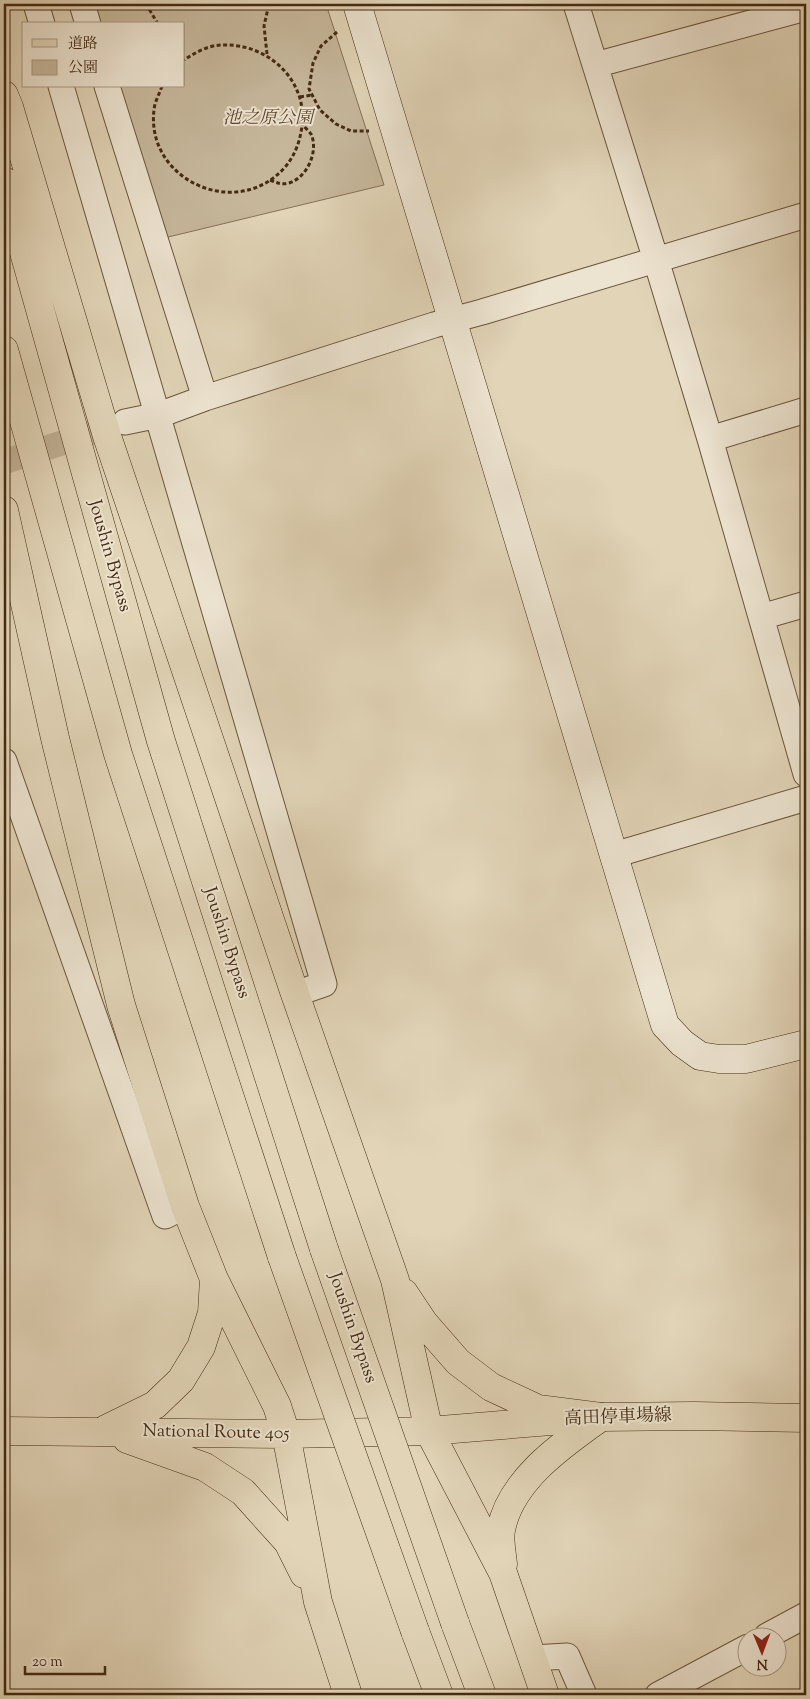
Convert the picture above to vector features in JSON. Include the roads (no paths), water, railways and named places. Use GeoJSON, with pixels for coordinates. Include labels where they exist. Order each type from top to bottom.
{"type":"FeatureCollection","features":[{"type":"Feature","properties":{"kind":"main road"},"geometry":{"type":"LineString","coordinates":[[4,95],[106,436],[295,994],[395,1280],[429,1431],[503,1573],[545,1695]]}},
{"type":"Feature","properties":{"kind":"main road","name":"Joushin Bypass"},"geometry":{"type":"LineString","coordinates":[[4,181],[162,741],[324,1249],[482,1695]]}},
{"type":"Feature","properties":{"kind":"main road"},"geometry":{"type":"LineString","coordinates":[[4,350],[118,754],[282,1257],[439,1695]]}},
{"type":"Feature","properties":{"kind":"main road"},"geometry":{"type":"LineString","coordinates":[[4,510],[55,738],[121,1004],[185,1206],[214,1279],[277,1406],[286,1434],[318,1602],[348,1695]]}},
{"type":"Feature","properties":{"kind":"main road"},"geometry":{"type":"LineString","coordinates":[[103,1431],[155,1405],[182,1380],[201,1347],[212,1313],[214,1279]]}},
{"type":"Feature","properties":{"kind":"main road"},"geometry":{"type":"LineString","coordinates":[[395,1280],[424,1323],[458,1362],[491,1387],[538,1409],[601,1417]]}},
{"type":"Feature","properties":{"kind":"main road"},"geometry":{"type":"LineString","coordinates":[[503,1573],[500,1532],[505,1511],[515,1495],[538,1466],[601,1417]]}},
{"type":"Feature","properties":{"kind":"main road","name":"高田停車場線"},"geometry":{"type":"LineString","coordinates":[[429,1431],[601,1417],[806,1418]]}},
{"type":"Feature","properties":{"kind":"main road","name":"National Route 405"},"geometry":{"type":"LineString","coordinates":[[4,1430],[286,1434],[429,1431]]}},
{"type":"Feature","properties":{"kind":"main road"},"geometry":{"type":"LineString","coordinates":[[103,1431],[205,1467],[243,1492],[288,1542],[318,1602]]}},
{"type":"Feature","properties":{"kind":"street"},"geometry":{"type":"LineString","coordinates":[[36,4],[41,22]]}},
{"type":"Feature","properties":{"kind":"street"},"geometry":{"type":"LineString","coordinates":[[82,4],[87,22]]}},
{"type":"Feature","properties":{"kind":"street"},"geometry":{"type":"LineString","coordinates":[[357,4],[451,321],[666,1025],[682,1042],[700,1056],[719,1059],[746,1059],[806,1044]]}},
{"type":"Feature","properties":{"kind":"street"},"geometry":{"type":"LineString","coordinates":[[576,4],[710,439],[806,774]]}},
{"type":"Feature","properties":{"kind":"street"},"geometry":{"type":"LineString","coordinates":[[595,65],[806,8]]}},
{"type":"Feature","properties":{"kind":"street"},"geometry":{"type":"LineString","coordinates":[[62,88],[159,415],[324,984],[295,994]]}},
{"type":"Feature","properties":{"kind":"street"},"geometry":{"type":"LineString","coordinates":[[108,88],[205,398]]}},
{"type":"Feature","properties":{"kind":"street"},"geometry":{"type":"LineString","coordinates":[[125,422],[159,415],[205,398],[451,321],[806,215]]}},
{"type":"Feature","properties":{"kind":"street"},"geometry":{"type":"LineString","coordinates":[[710,439],[806,410]]}},
{"type":"Feature","properties":{"kind":"street"},"geometry":{"type":"LineString","coordinates":[[761,618],[806,604]]}},
{"type":"Feature","properties":{"kind":"street"},"geometry":{"type":"LineString","coordinates":[[4,761],[165,1216],[185,1206]]}},
{"type":"Feature","properties":{"kind":"street"},"geometry":{"type":"LineString","coordinates":[[614,855],[806,798]]}},
{"type":"Feature","properties":{"kind":"street"},"geometry":{"type":"LineString","coordinates":[[786,1626],[806,1615]]}},
{"type":"Feature","properties":{"kind":"street"},"geometry":{"type":"LineString","coordinates":[[658,1695],[738,1652]]}},
{"type":"Feature","properties":{"kind":"street"},"geometry":{"type":"LineString","coordinates":[[533,1658],[567,1656],[584,1695]]}},
{"type":"Feature","properties":{"kind":"tunnel"},"geometry":{"type":"LineString","coordinates":[[4,462],[125,422]]}},
{"type":"Feature","properties":{"kind":"park label","name":"池之原公園"},"geometry":{"type":"Point","coordinates":[268,119]}}]}
